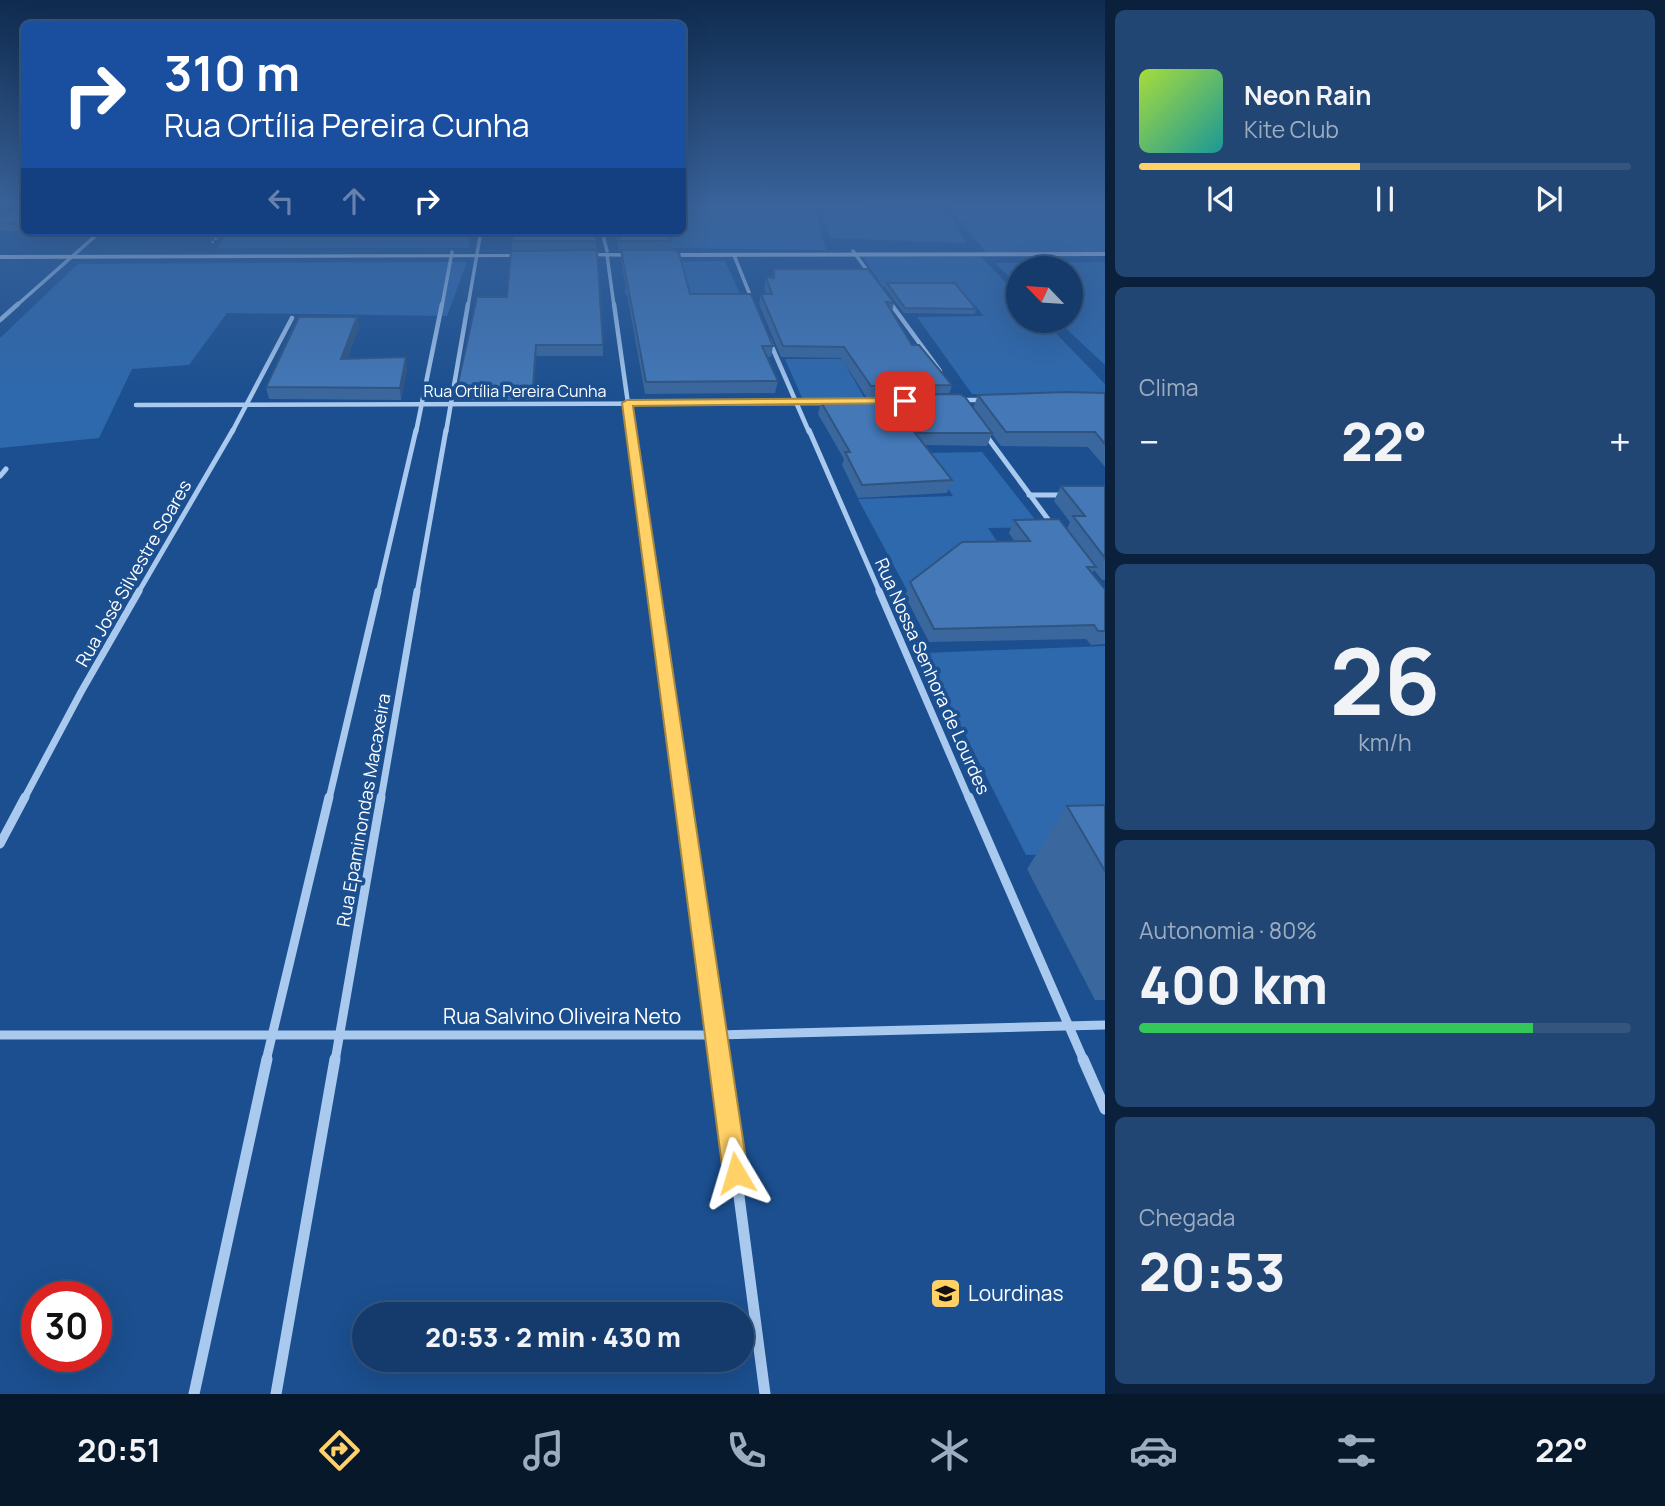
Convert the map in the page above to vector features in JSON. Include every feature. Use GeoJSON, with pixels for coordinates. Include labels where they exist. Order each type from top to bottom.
{"type":"FeatureCollection","features":[{"type":"Feature","properties":{"kind":"street"},"geometry":{"type":"LineString","coordinates":[[0,320],[55,271]]}},
{"type":"Feature","properties":{"kind":"street","name":"Rua Epaminondas Macaxeira"},"geometry":{"type":"LineString","coordinates":[[194,1394],[272,1035],[423,403],[449,271]]}},
{"type":"Feature","properties":{"kind":"street","name":"Rua Epaminondas Macaxeira"},"geometry":{"type":"LineString","coordinates":[[276,1394],[476,271]]}},
{"type":"Feature","properties":{"kind":"street"},"geometry":{"type":"LineString","coordinates":[[609,271],[718,1035],[765,1394]]}},
{"type":"Feature","properties":{"kind":"street"},"geometry":{"type":"LineString","coordinates":[[740,271],[754,305]]}},
{"type":"Feature","properties":{"kind":"street"},"geometry":{"type":"LineString","coordinates":[[868,271],[880,288]]}},
{"type":"Feature","properties":{"kind":"street"},"geometry":{"type":"LineString","coordinates":[[888,298],[947,380]]}},
{"type":"Feature","properties":{"kind":"street","name":"Rua José Silvestre Soares"},"geometry":{"type":"LineString","coordinates":[[0,844],[132,601],[248,404],[292,318]]}},
{"type":"Feature","properties":{"kind":"street","name":"Rua Nossa Senhora de Lourdes"},"geometry":{"type":"LineString","coordinates":[[764,329],[1105,1109]]}},
{"type":"Feature","properties":{"kind":"street"},"geometry":{"type":"LineString","coordinates":[[954,390],[968,410]]}},
{"type":"Feature","properties":{"kind":"street"},"geometry":{"type":"LineString","coordinates":[[947,400],[987,400]]}},
{"type":"Feature","properties":{"kind":"street","name":"Rua Ortília Pereira Cunha"},"geometry":{"type":"LineString","coordinates":[[136,405],[836,403]]}},
{"type":"Feature","properties":{"kind":"street"},"geometry":{"type":"LineString","coordinates":[[983,431],[1054,527]]}},
{"type":"Feature","properties":{"kind":"street"},"geometry":{"type":"LineString","coordinates":[[0,477],[6,469]]}},
{"type":"Feature","properties":{"kind":"street"},"geometry":{"type":"LineString","coordinates":[[1029,495],[1080,495]]}},
{"type":"Feature","properties":{"kind":"street","name":"Rua Salvino Oliveira Neto"},"geometry":{"type":"LineString","coordinates":[[0,1035],[718,1035],[1105,1025]]}},
{"type":"Feature","properties":{"kind":"shaded area"},"geometry":{"type":"Polygon","coordinates":[[[71,271],[464,271],[447,316],[227,313],[189,365],[132,369],[99,438],[0,448],[0,338],[71,271]]]}},
{"type":"Feature","properties":{"kind":"shaded area"},"geometry":{"type":"Polygon","coordinates":[[[683,271],[730,271],[745,304],[684,295],[626,295],[624,290],[690,289],[683,271]]]}},
{"type":"Feature","properties":{"kind":"shaded area"},"geometry":{"type":"Polygon","coordinates":[[[872,271],[995,271],[1006,283],[1006,333],[1056,333],[1105,384],[1105,396],[972,394],[917,317],[984,316],[973,303],[902,303],[958,288],[883,287],[872,271]]]}},
{"type":"Feature","properties":{"kind":"shaded area"},"geometry":{"type":"Polygon","coordinates":[[[1083,271],[1105,271],[1105,365],[1071,333],[1083,333],[1083,271]]]}},
{"type":"Feature","properties":{"kind":"shaded area"},"geometry":{"type":"Polygon","coordinates":[[[785,359],[842,359],[865,399],[803,400],[785,359]]]}},
{"type":"Feature","properties":{"kind":"shaded area"},"geometry":{"type":"Polygon","coordinates":[[[982,452],[1041,527],[988,528],[1004,552],[907,590],[858,499],[953,496],[924,453],[982,452]]]}},
{"type":"Feature","properties":{"kind":"shaded area"},"geometry":{"type":"Polygon","coordinates":[[[1105,646],[1105,852],[1026,855],[924,653],[1105,646]]]}},
{"type":"Feature","properties":{"kind":"building"},"geometry":{"type":"Polygon","coordinates":[[[509,271],[598,271],[603,345],[536,345],[533,388],[457,388],[477,297],[507,297],[509,271]]]}},
{"type":"Feature","properties":{"kind":"building"},"geometry":{"type":"Polygon","coordinates":[[[625,271],[684,271],[690,294],[751,294],[773,346],[762,346],[778,381],[646,382],[625,271]]]}},
{"type":"Feature","properties":{"kind":"building"},"geometry":{"type":"Polygon","coordinates":[[[774,271],[870,271],[894,303],[886,302],[912,345],[919,345],[952,385],[871,386],[844,347],[783,346],[761,294],[772,294],[766,277],[774,278],[774,271]]]}},
{"type":"Feature","properties":{"kind":"building"},"geometry":{"type":"Polygon","coordinates":[[[887,283],[955,283],[976,309],[905,308],[887,283]]]}},
{"type":"Feature","properties":{"kind":"building"},"geometry":{"type":"Polygon","coordinates":[[[299,317],[357,317],[341,359],[406,357],[400,388],[266,387],[299,317]]]}},
{"type":"Feature","properties":{"kind":"building"},"geometry":{"type":"Polygon","coordinates":[[[1105,393],[1105,444],[1095,432],[1006,432],[978,395],[1105,393]]]}},
{"type":"Feature","properties":{"kind":"building"},"geometry":{"type":"Polygon","coordinates":[[[960,394],[992,433],[915,433],[952,480],[862,485],[845,452],[850,452],[821,402],[881,401],[877,395],[960,394]]]}},
{"type":"Feature","properties":{"kind":"building"},"geometry":{"type":"Polygon","coordinates":[[[1061,486],[1105,486],[1105,558],[1073,516],[1085,516],[1061,486]]]}},
{"type":"Feature","properties":{"kind":"building"},"geometry":{"type":"Polygon","coordinates":[[[1059,519],[1096,567],[1087,567],[1105,589],[1105,631],[1098,631],[1094,625],[934,629],[910,582],[962,542],[1030,541],[1014,520],[1059,519]]]}},
{"type":"Feature","properties":{"kind":"building"},"geometry":{"type":"Polygon","coordinates":[[[1105,805],[1105,871],[1067,806],[1105,805]]]}},
{"type":"Feature","properties":{"kind":"place","name":"Lourdinas"},"geometry":{"type":"Point","coordinates":[945,1293]}},
{"type":"Feature","properties":{"kind":"route"},"geometry":{"type":"LineString","coordinates":[[736,1173],[627,403],[795,404],[905,401]]}}]}
